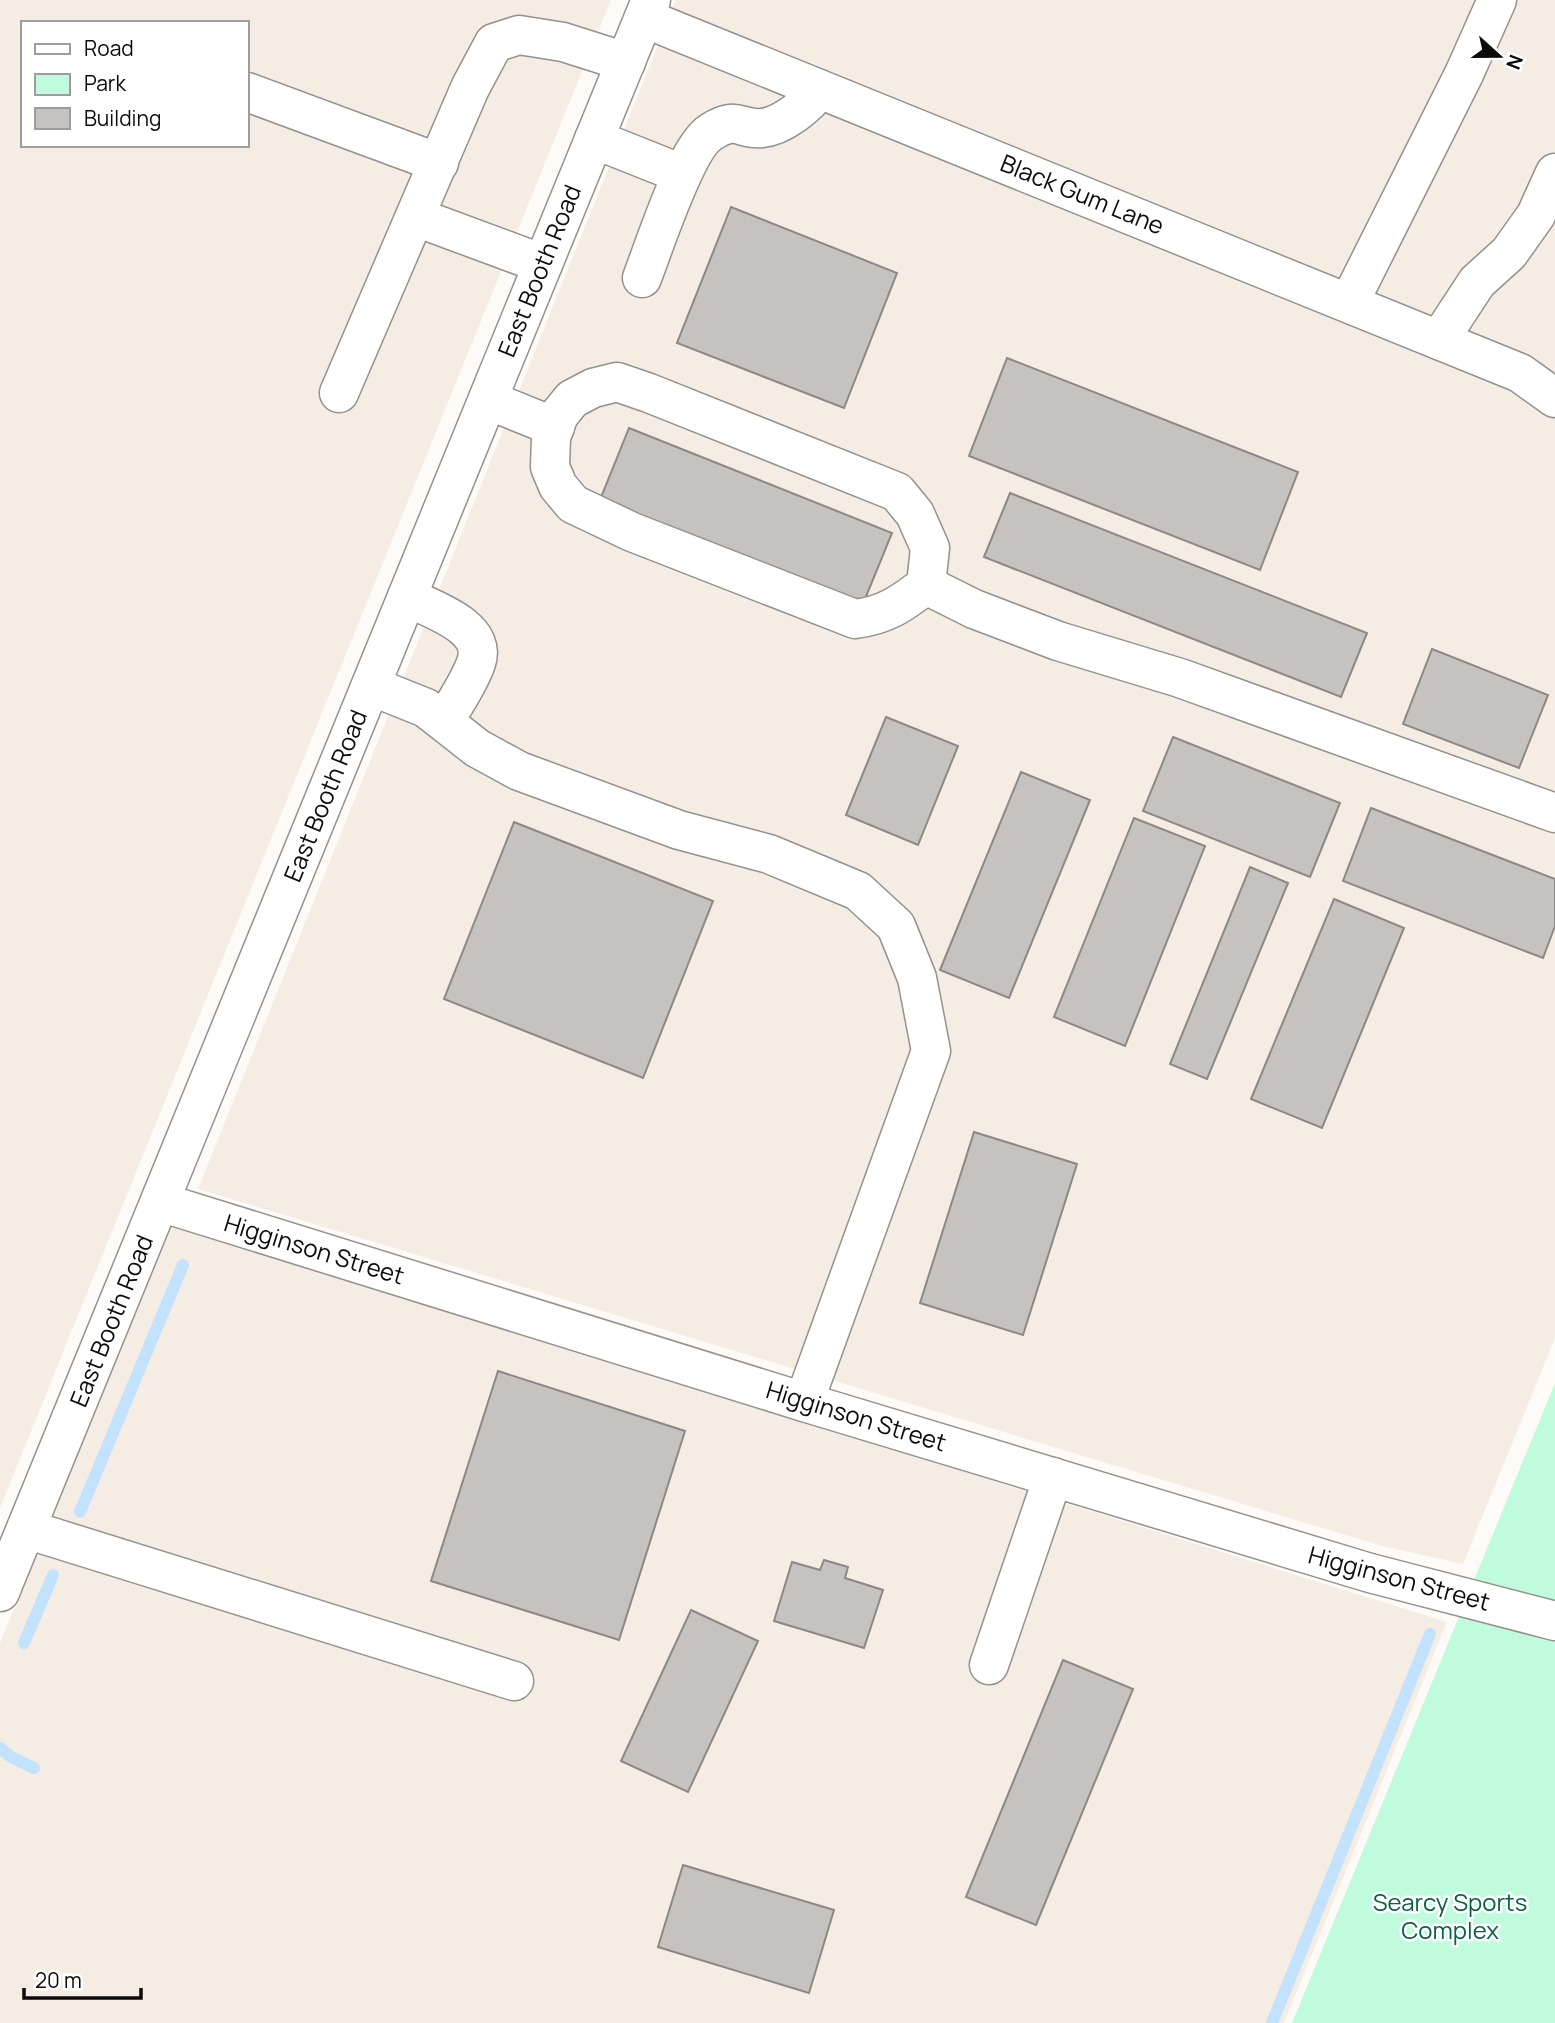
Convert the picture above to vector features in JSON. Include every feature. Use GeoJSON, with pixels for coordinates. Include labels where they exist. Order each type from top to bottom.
{"type":"FeatureCollection","features":[{"type":"Feature","properties":{"kind":"street"},"geometry":{"type":"LineString","coordinates":[[1349,303],[1464,74],[1497,0]]}},
{"type":"Feature","properties":{"kind":"street","name":"Black Gum Lane"},"geometry":{"type":"LineString","coordinates":[[648,9],[819,89],[1520,373],[1555,398]]}},
{"type":"Feature","properties":{"kind":"street","name":"East Booth Road"},"geometry":{"type":"LineString","coordinates":[[0,1592],[648,9]]}},
{"type":"Feature","properties":{"kind":"street"},"geometry":{"type":"LineString","coordinates":[[339,393],[470,88],[495,43],[519,35],[562,42],[626,62]]}},
{"type":"Feature","properties":{"kind":"street"},"geometry":{"type":"LineString","coordinates":[[642,278],[682,174],[708,133],[730,122],[763,128],[791,117],[813,99],[819,89]]}},
{"type":"Feature","properties":{"kind":"street"},"geometry":{"type":"LineString","coordinates":[[248,92],[439,163]]}},
{"type":"Feature","properties":{"kind":"street"},"geometry":{"type":"LineString","coordinates":[[594,139],[682,174]]}},
{"type":"Feature","properties":{"kind":"street"},"geometry":{"type":"LineString","coordinates":[[1439,340],[1477,282],[1508,253],[1536,215],[1555,173]]}},
{"type":"Feature","properties":{"kind":"street"},"geometry":{"type":"LineString","coordinates":[[416,217],[543,264]]}},
{"type":"Feature","properties":{"kind":"street"},"geometry":{"type":"LineString","coordinates":[[617,382],[897,492],[915,514],[930,548],[926,585],[900,605],[876,616],[855,619],[632,532],[573,504],[558,486],[550,467],[551,438],[559,415],[572,399],[593,388],[617,382]]}},
{"type":"Feature","properties":{"kind":"street"},"geometry":{"type":"LineString","coordinates":[[488,400],[555,427]]}},
{"type":"Feature","properties":{"kind":"street"},"geometry":{"type":"LineString","coordinates":[[926,585],[974,609],[1058,641],[1180,678],[1555,813]]}},
{"type":"Feature","properties":{"kind":"street"},"geometry":{"type":"LineString","coordinates":[[407,597],[455,620],[471,633],[478,648],[476,662],[444,721]]}},
{"type":"Feature","properties":{"kind":"street"},"geometry":{"type":"LineString","coordinates":[[371,686],[426,708],[477,748],[519,771],[679,830],[769,854],[858,891],[896,926],[917,978],[930,1051],[804,1402]]}},
{"type":"Feature","properties":{"kind":"street","name":"Higginson Street"},"geometry":{"type":"LineString","coordinates":[[160,1202],[1053,1478],[1370,1573],[1555,1621]]}},
{"type":"Feature","properties":{"kind":"street"},"geometry":{"type":"LineString","coordinates":[[989,1665],[1053,1478]]}},
{"type":"Feature","properties":{"kind":"street"},"geometry":{"type":"LineString","coordinates":[[26,1529],[514,1681]]}},
{"type":"Feature","properties":{"kind":"shaded area"},"geometry":{"type":"Polygon","coordinates":[[[0,0],[611,0],[0,1508],[0,0]]]}},
{"type":"Feature","properties":{"kind":"shaded area"},"geometry":{"type":"Polygon","coordinates":[[[676,0],[1555,0],[1555,1338],[1463,1564],[1382,1546],[198,1189],[676,0]]]}},
{"type":"Feature","properties":{"kind":"shaded area"},"geometry":{"type":"Polygon","coordinates":[[[170,1225],[1447,1622],[1284,2023],[0,2023],[0,1643],[170,1225]]]}},
{"type":"Feature","properties":{"kind":"green space","name":"Searcy Sports Complex"},"geometry":{"type":"Polygon","coordinates":[[[1555,1383],[1555,2023],[1292,2023],[1555,1383]]]}},
{"type":"Feature","properties":{"kind":"building"},"geometry":{"type":"Polygon","coordinates":[[[731,207],[897,273],[844,408],[677,343],[731,207]]]}},
{"type":"Feature","properties":{"kind":"building"},"geometry":{"type":"Polygon","coordinates":[[[1007,358],[1298,472],[1260,570],[969,456],[1007,358]]]}},
{"type":"Feature","properties":{"kind":"building"},"geometry":{"type":"Polygon","coordinates":[[[629,428],[892,533],[863,604],[600,500],[629,428]]]}},
{"type":"Feature","properties":{"kind":"building"},"geometry":{"type":"Polygon","coordinates":[[[1010,493],[1367,633],[1341,697],[984,557],[1010,493]]]}},
{"type":"Feature","properties":{"kind":"building"},"geometry":{"type":"Polygon","coordinates":[[[1432,649],[1548,695],[1519,768],[1403,724],[1432,649]]]}},
{"type":"Feature","properties":{"kind":"building"},"geometry":{"type":"Polygon","coordinates":[[[886,717],[958,746],[918,845],[846,815],[886,717]]]}},
{"type":"Feature","properties":{"kind":"building"},"geometry":{"type":"Polygon","coordinates":[[[1173,737],[1340,803],[1310,877],[1143,811],[1173,737]]]}},
{"type":"Feature","properties":{"kind":"building"},"geometry":{"type":"Polygon","coordinates":[[[1021,772],[1090,800],[1009,998],[940,970],[1021,772]]]}},
{"type":"Feature","properties":{"kind":"building"},"geometry":{"type":"Polygon","coordinates":[[[1371,808],[1555,879],[1555,926],[1543,958],[1343,881],[1371,808]]]}},
{"type":"Feature","properties":{"kind":"building"},"geometry":{"type":"Polygon","coordinates":[[[1134,818],[1205,846],[1125,1046],[1054,1017],[1134,818]]]}},
{"type":"Feature","properties":{"kind":"building"},"geometry":{"type":"Polygon","coordinates":[[[514,822],[713,901],[643,1078],[444,999],[514,822]]]}},
{"type":"Feature","properties":{"kind":"building"},"geometry":{"type":"Polygon","coordinates":[[[1250,867],[1288,883],[1207,1079],[1170,1064],[1250,867]]]}},
{"type":"Feature","properties":{"kind":"building"},"geometry":{"type":"Polygon","coordinates":[[[1334,899],[1404,928],[1322,1128],[1251,1099],[1334,899]]]}},
{"type":"Feature","properties":{"kind":"building"},"geometry":{"type":"Polygon","coordinates":[[[974,1132],[1077,1164],[1023,1335],[920,1303],[974,1132]]]}},
{"type":"Feature","properties":{"kind":"building"},"geometry":{"type":"Polygon","coordinates":[[[498,1371],[685,1431],[619,1640],[431,1581],[498,1371]]]}},
{"type":"Feature","properties":{"kind":"building"},"geometry":{"type":"Polygon","coordinates":[[[824,1560],[848,1567],[845,1578],[883,1590],[864,1648],[774,1621],[792,1562],[820,1570],[824,1560]]]}},
{"type":"Feature","properties":{"kind":"building"},"geometry":{"type":"Polygon","coordinates":[[[691,1610],[758,1641],[688,1792],[621,1761],[691,1610]]]}},
{"type":"Feature","properties":{"kind":"building"},"geometry":{"type":"Polygon","coordinates":[[[1063,1660],[1133,1689],[1036,1925],[966,1897],[1063,1660]]]}},
{"type":"Feature","properties":{"kind":"building"},"geometry":{"type":"Polygon","coordinates":[[[683,1865],[834,1910],[809,1993],[658,1947],[683,1865]]]}},
{"type":"Feature","properties":{"kind":"waterway"},"geometry":{"type":"LineString","coordinates":[[80,1512],[183,1265]]}},
{"type":"Feature","properties":{"kind":"waterway"},"geometry":{"type":"LineString","coordinates":[[24,1643],[53,1575]]}},
{"type":"Feature","properties":{"kind":"waterway"},"geometry":{"type":"LineString","coordinates":[[1272,2023],[1430,1634]]}},
{"type":"Feature","properties":{"kind":"waterway"},"geometry":{"type":"LineString","coordinates":[[0,1748],[11,1757],[34,1768]]}}]}
